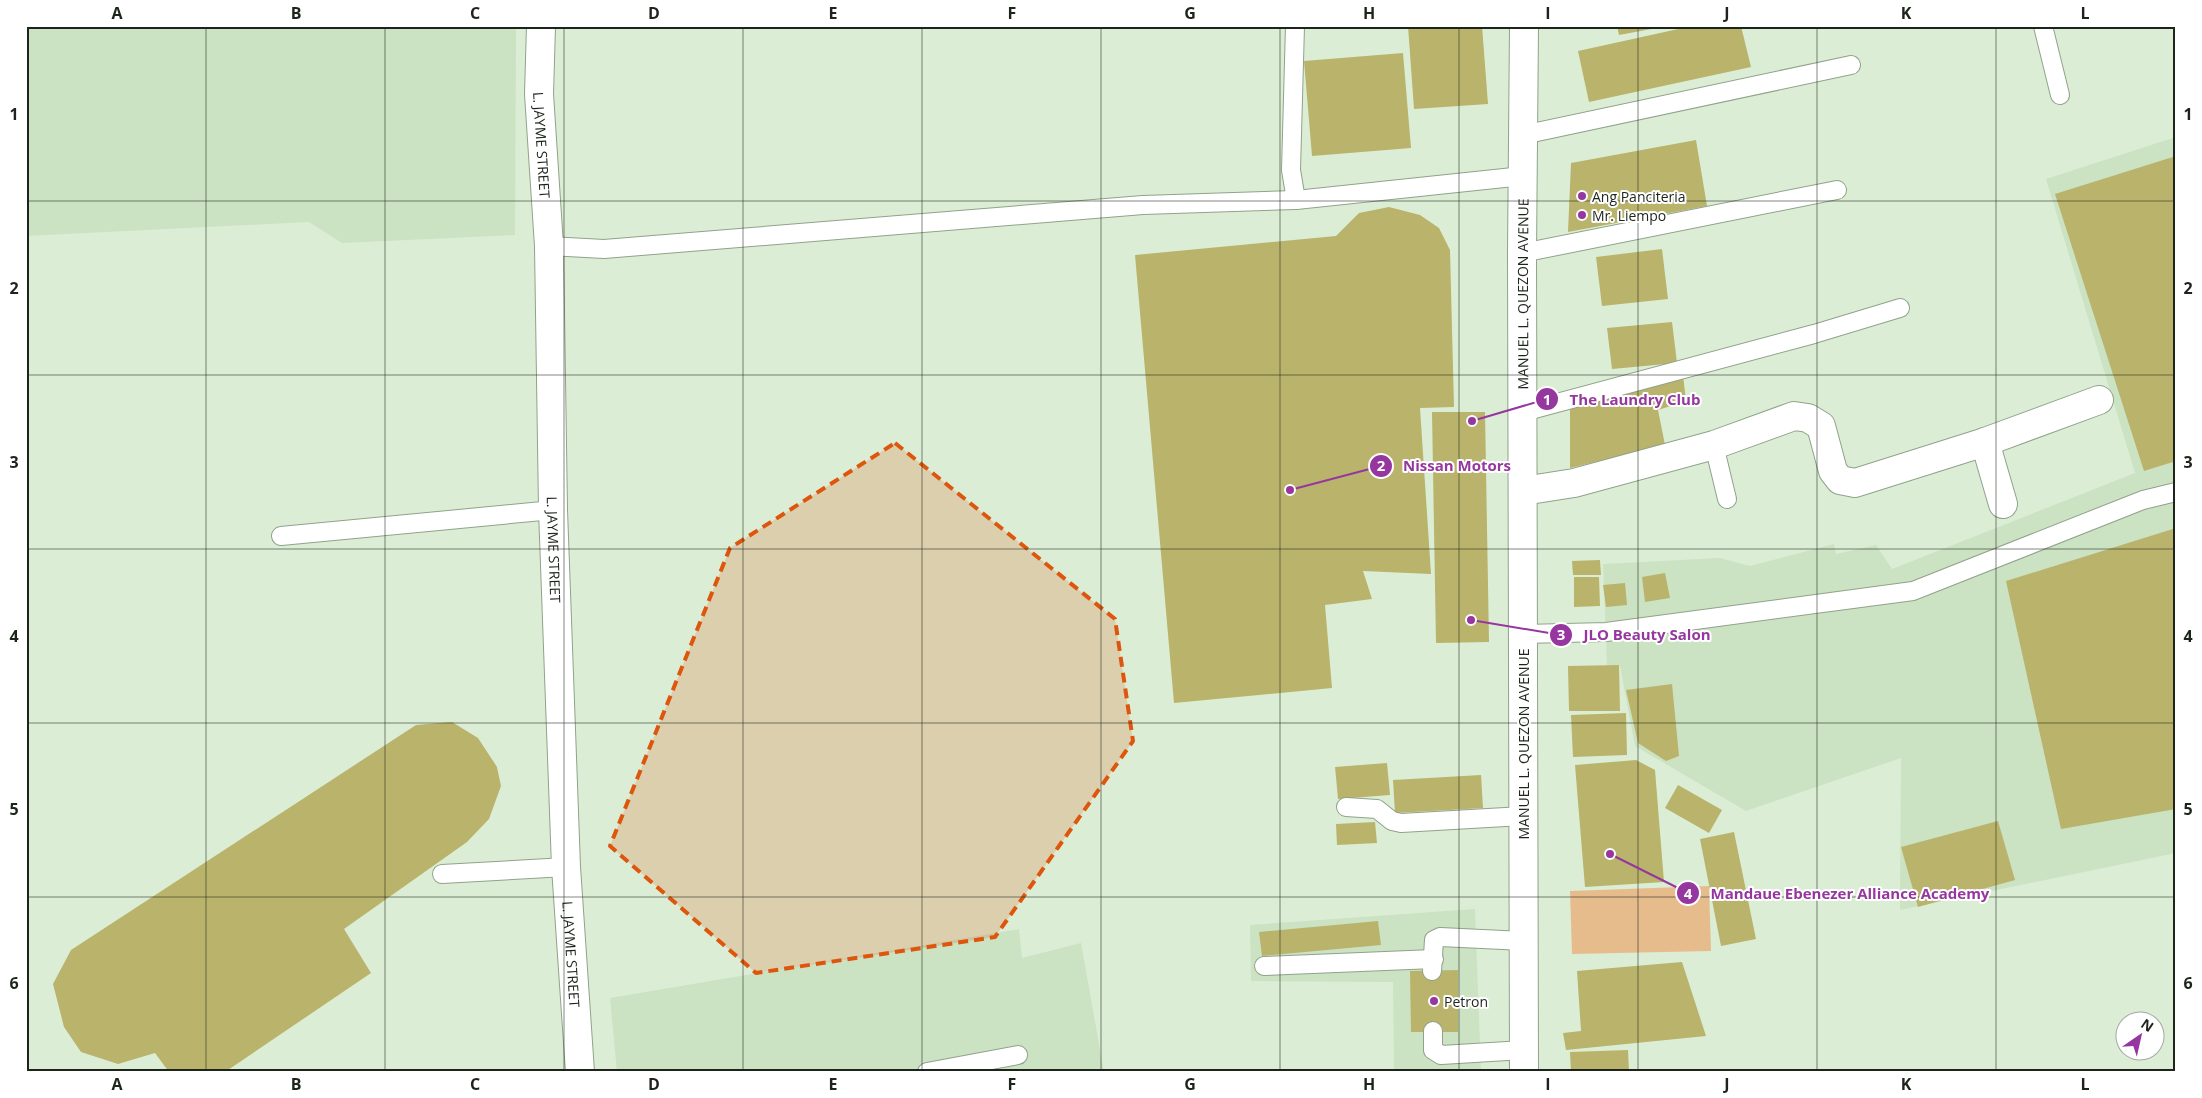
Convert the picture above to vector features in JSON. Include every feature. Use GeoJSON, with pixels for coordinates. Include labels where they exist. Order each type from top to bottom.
{"type":"FeatureCollection","features":[{"type":"Feature","properties":{"kind":"street","name":"L. JAYME STREET"},"geometry":{"type":"LineString","coordinates":[[541,26],[539,94],[549,246],[553,510],[566,866],[580,1072]]}},
{"type":"Feature","properties":{"kind":"street","name":"MANUEL L. QUEZON AVENUE"},"geometry":{"type":"LineString","coordinates":[[1524,26],[1522,253],[1524,1061]]}},
{"type":"Feature","properties":{"kind":"street"},"geometry":{"type":"LineString","coordinates":[[1523,491],[1574,483],[1714,446],[1794,416],[1808,418],[1821,426],[1833,471],[1840,480],[1855,483],[1985,442],[2099,400]]}},
{"type":"Feature","properties":{"kind":"street"},"geometry":{"type":"LineString","coordinates":[[1985,442],[2003,504]]}},
{"type":"Feature","properties":{"kind":"lane"},"geometry":{"type":"LineString","coordinates":[[1295,26],[1291,170],[1296,200]]}},
{"type":"Feature","properties":{"kind":"lane"},"geometry":{"type":"LineString","coordinates":[[2043,26],[2060,95]]}},
{"type":"Feature","properties":{"kind":"lane"},"geometry":{"type":"LineString","coordinates":[[1523,135],[1851,65]]}},
{"type":"Feature","properties":{"kind":"lane"},"geometry":{"type":"LineString","coordinates":[[549,246],[604,249],[1143,205],[1296,200],[1523,176]]}},
{"type":"Feature","properties":{"kind":"lane"},"geometry":{"type":"LineString","coordinates":[[1522,253],[1837,190]]}},
{"type":"Feature","properties":{"kind":"lane"},"geometry":{"type":"LineString","coordinates":[[1523,412],[1814,334],[1900,308]]}},
{"type":"Feature","properties":{"kind":"lane"},"geometry":{"type":"LineString","coordinates":[[1714,446],[1727,499]]}},
{"type":"Feature","properties":{"kind":"lane"},"geometry":{"type":"LineString","coordinates":[[1523,634],[1606,632],[1913,591],[2143,500],[2176,492]]}},
{"type":"Feature","properties":{"kind":"lane"},"geometry":{"type":"LineString","coordinates":[[281,536],[553,510]]}},
{"type":"Feature","properties":{"kind":"lane"},"geometry":{"type":"LineString","coordinates":[[1346,807],[1377,809],[1392,821],[1401,823],[1523,816]]}},
{"type":"Feature","properties":{"kind":"lane"},"geometry":{"type":"LineString","coordinates":[[442,874],[566,866]]}},
{"type":"Feature","properties":{"kind":"lane"},"geometry":{"type":"LineString","coordinates":[[1264,966],[1433,965],[1432,946],[1434,940],[1440,936],[1524,940]]}},
{"type":"Feature","properties":{"kind":"lane"},"geometry":{"type":"LineString","coordinates":[[1433,1031],[1433,1050],[1441,1055],[1524,1061]]}},
{"type":"Feature","properties":{"kind":"lane"},"geometry":{"type":"LineString","coordinates":[[926,1072],[1018,1055]]}},
{"type":"Feature","properties":{"kind":"highlighted area"},"geometry":{"type":"Polygon","coordinates":[[[895,443],[1115,619],[1133,741],[995,937],[756,973],[610,846],[730,548],[895,443]]]}},
{"type":"Feature","properties":{"kind":"shaded area"},"geometry":{"type":"Polygon","coordinates":[[[26,26],[516,26],[515,235],[342,243],[309,222],[26,236],[26,26]]]}},
{"type":"Feature","properties":{"kind":"shaded area"},"geometry":{"type":"Polygon","coordinates":[[[2176,137],[2176,853],[1900,910],[1901,758],[1746,811],[1635,746],[1620,666],[1607,665],[1603,564],[1720,558],[1750,566],[1834,544],[1836,554],[1876,545],[1892,569],[2135,473],[2046,179],[2176,137]]]}},
{"type":"Feature","properties":{"kind":"shaded area"},"geometry":{"type":"Polygon","coordinates":[[[1709,886],[1711,951],[1572,954],[1570,891],[1709,886]]]}},
{"type":"Feature","properties":{"kind":"shaded area","name":"Petron"},"geometry":{"type":"Polygon","coordinates":[[[1475,909],[1481,1072],[1394,1072],[1393,982],[1251,981],[1250,925],[1475,909]]]}},
{"type":"Feature","properties":{"kind":"shaded area"},"geometry":{"type":"Polygon","coordinates":[[[1019,929],[1022,958],[1081,943],[1104,1072],[617,1072],[610,998],[1019,929]]]}},
{"type":"Feature","properties":{"kind":"building"},"geometry":{"type":"Polygon","coordinates":[[[1408,26],[1482,26],[1488,104],[1414,109],[1408,26]]]}},
{"type":"Feature","properties":{"kind":"building"},"geometry":{"type":"Polygon","coordinates":[[[1617,26],[1662,26],[1662,27],[1619,35],[1617,26]]]}},
{"type":"Feature","properties":{"kind":"building"},"geometry":{"type":"Polygon","coordinates":[[[1692,26],[1741,26],[1751,67],[1589,102],[1578,51],[1692,26]]]}},
{"type":"Feature","properties":{"kind":"building"},"geometry":{"type":"Polygon","coordinates":[[[1403,53],[1411,148],[1312,156],[1304,61],[1403,53]]]}},
{"type":"Feature","properties":{"kind":"building"},"geometry":{"type":"Polygon","coordinates":[[[1696,140],[1707,206],[1568,232],[1571,163],[1696,140]]]}},
{"type":"Feature","properties":{"kind":"building"},"geometry":{"type":"Polygon","coordinates":[[[2176,156],[2176,461],[2144,471],[2055,194],[2176,156]]]}},
{"type":"Feature","properties":{"kind":"building"},"geometry":{"type":"Polygon","coordinates":[[[1389,207],[1420,215],[1439,228],[1450,250],[1454,407],[1420,408],[1431,574],[1363,571],[1372,599],[1325,605],[1332,688],[1174,703],[1135,255],[1336,236],[1359,213],[1389,207]]]}},
{"type":"Feature","properties":{"kind":"building"},"geometry":{"type":"Polygon","coordinates":[[[1662,249],[1668,299],[1602,306],[1596,257],[1662,249]]]}},
{"type":"Feature","properties":{"kind":"building"},"geometry":{"type":"Polygon","coordinates":[[[1672,322],[1677,363],[1612,369],[1607,328],[1672,322]]]}},
{"type":"Feature","properties":{"kind":"building"},"geometry":{"type":"Polygon","coordinates":[[[1683,375],[1686,401],[1658,410],[1665,445],[1570,468],[1570,406],[1683,375]]]}},
{"type":"Feature","properties":{"kind":"building"},"geometry":{"type":"Polygon","coordinates":[[[1432,412],[1485,412],[1489,642],[1436,643],[1432,412]]]}},
{"type":"Feature","properties":{"kind":"building"},"geometry":{"type":"Polygon","coordinates":[[[2176,528],[2176,809],[2061,829],[2006,581],[2176,528]]]}},
{"type":"Feature","properties":{"kind":"building"},"geometry":{"type":"Polygon","coordinates":[[[1600,560],[1601,575],[1573,575],[1572,561],[1600,560]]]}},
{"type":"Feature","properties":{"kind":"building"},"geometry":{"type":"Polygon","coordinates":[[[1665,573],[1670,598],[1645,602],[1642,577],[1665,573]]]}},
{"type":"Feature","properties":{"kind":"building"},"geometry":{"type":"Polygon","coordinates":[[[1574,577],[1599,577],[1600,606],[1574,607],[1574,577]]]}},
{"type":"Feature","properties":{"kind":"building"},"geometry":{"type":"Polygon","coordinates":[[[1625,583],[1627,605],[1606,607],[1603,585],[1625,583]]]}},
{"type":"Feature","properties":{"kind":"building"},"geometry":{"type":"Polygon","coordinates":[[[1619,665],[1620,711],[1569,711],[1568,666],[1619,665]]]}},
{"type":"Feature","properties":{"kind":"building"},"geometry":{"type":"Polygon","coordinates":[[[1672,684],[1679,756],[1666,761],[1638,743],[1626,690],[1672,684]]]}},
{"type":"Feature","properties":{"kind":"building"},"geometry":{"type":"Polygon","coordinates":[[[1626,713],[1627,755],[1573,757],[1571,715],[1626,713]]]}},
{"type":"Feature","properties":{"kind":"building"},"geometry":{"type":"Polygon","coordinates":[[[452,722],[478,738],[497,767],[501,786],[489,819],[467,842],[344,929],[371,973],[225,1072],[169,1072],[155,1053],[118,1064],[81,1052],[64,1027],[53,984],[71,950],[416,725],[452,722]]]}},
{"type":"Feature","properties":{"kind":"building"},"geometry":{"type":"Polygon","coordinates":[[[1636,760],[1655,770],[1664,882],[1585,887],[1575,765],[1636,760]]]}},
{"type":"Feature","properties":{"kind":"building"},"geometry":{"type":"Polygon","coordinates":[[[1387,763],[1390,795],[1338,799],[1335,767],[1387,763]]]}},
{"type":"Feature","properties":{"kind":"building"},"geometry":{"type":"Polygon","coordinates":[[[1481,775],[1483,808],[1395,813],[1393,780],[1481,775]]]}},
{"type":"Feature","properties":{"kind":"building"},"geometry":{"type":"Polygon","coordinates":[[[1678,785],[1722,810],[1709,833],[1665,808],[1678,785]]]}},
{"type":"Feature","properties":{"kind":"building"},"geometry":{"type":"Polygon","coordinates":[[[1998,821],[2015,880],[1918,907],[1901,847],[1998,821]]]}},
{"type":"Feature","properties":{"kind":"building"},"geometry":{"type":"Polygon","coordinates":[[[1375,822],[1377,843],[1337,845],[1336,824],[1375,822]]]}},
{"type":"Feature","properties":{"kind":"building"},"geometry":{"type":"Polygon","coordinates":[[[1734,832],[1756,939],[1721,946],[1700,839],[1734,832]]]}},
{"type":"Feature","properties":{"kind":"building"},"geometry":{"type":"Polygon","coordinates":[[[1378,921],[1381,945],[1262,956],[1259,932],[1378,921]]]}},
{"type":"Feature","properties":{"kind":"building"},"geometry":{"type":"Polygon","coordinates":[[[1682,962],[1706,1036],[1566,1050],[1563,1033],[1581,1031],[1577,971],[1682,962]]]}},
{"type":"Feature","properties":{"kind":"building","name":"Petron"},"geometry":{"type":"Polygon","coordinates":[[[1458,970],[1458,1032],[1411,1032],[1410,971],[1458,970]]]}},
{"type":"Feature","properties":{"kind":"building"},"geometry":{"type":"Polygon","coordinates":[[[1628,1050],[1629,1072],[1571,1072],[1570,1052],[1628,1050]]]}},
{"type":"Feature","properties":{"kind":"place","name":"Ang Panciteria"},"geometry":{"type":"Point","coordinates":[1582,196]}},
{"type":"Feature","properties":{"kind":"place","name":"Mr. Liempo"},"geometry":{"type":"Point","coordinates":[1582,215]}},
{"type":"Feature","properties":{"kind":"place","name":"The Laundry Club"},"geometry":{"type":"Point","coordinates":[1472,421]}},
{"type":"Feature","properties":{"kind":"place","name":"Nissan Motors"},"geometry":{"type":"Point","coordinates":[1290,490]}},
{"type":"Feature","properties":{"kind":"place","name":"JLO Beauty Salon"},"geometry":{"type":"Point","coordinates":[1471,620]}},
{"type":"Feature","properties":{"kind":"place","name":"Mandaue Ebenezer Alliance Academy"},"geometry":{"type":"Point","coordinates":[1610,854]}},
{"type":"Feature","properties":{"kind":"place","name":"Petron"},"geometry":{"type":"Point","coordinates":[1434,1001]}}]}
